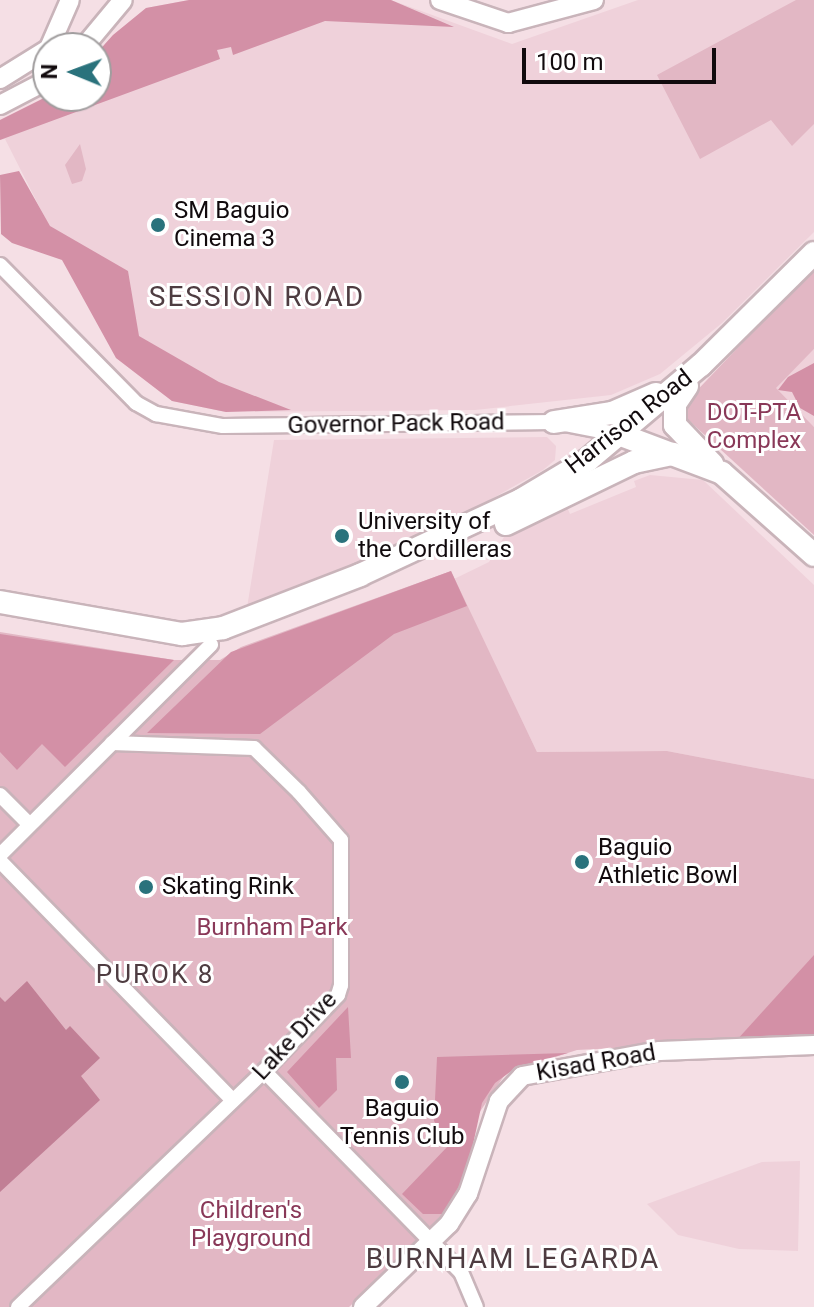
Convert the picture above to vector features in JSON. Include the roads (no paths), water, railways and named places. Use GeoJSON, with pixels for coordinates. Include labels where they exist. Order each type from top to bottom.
{"type":"FeatureCollection","features":[{"type":"Feature","properties":{"kind":"highway","name":"Harrison Road"},"geometry":{"type":"LineString","coordinates":[[0,602],[163,632],[223,628],[360,575],[521,500],[588,460],[701,365],[814,253]]}},
{"type":"Feature","properties":{"kind":"highway"},"geometry":{"type":"LineString","coordinates":[[722,473],[678,430],[673,412],[681,394],[723,344]]}},
{"type":"Feature","properties":{"kind":"highway"},"geometry":{"type":"LineString","coordinates":[[564,423],[605,415],[648,399],[701,365]]}},
{"type":"Feature","properties":{"kind":"highway"},"geometry":{"type":"LineString","coordinates":[[605,415],[621,435],[623,452],[612,472]]}},
{"type":"Feature","properties":{"kind":"highway"},"geometry":{"type":"LineString","coordinates":[[564,423],[590,443],[588,460]]}},
{"type":"Feature","properties":{"kind":"highway","name":"Governor Pack Road"},"geometry":{"type":"LineString","coordinates":[[621,435],[722,473],[814,555]]}},
{"type":"Feature","properties":{"kind":"highway","name":"Harrison Road"},"geometry":{"type":"LineString","coordinates":[[0,617],[164,645],[211,645],[430,558],[648,456],[673,454]]}},
{"type":"Feature","properties":{"kind":"main road"},"geometry":{"type":"LineString","coordinates":[[55,32],[70,0]]}},
{"type":"Feature","properties":{"kind":"main road"},"geometry":{"type":"LineString","coordinates":[[96,32],[123,0]]}},
{"type":"Feature","properties":{"kind":"main road"},"geometry":{"type":"LineString","coordinates":[[440,0],[508,23],[594,0]]}},
{"type":"Feature","properties":{"kind":"main road"},"geometry":{"type":"LineString","coordinates":[[0,79],[32,58]]}},
{"type":"Feature","properties":{"kind":"main road"},"geometry":{"type":"LineString","coordinates":[[0,105],[32,88]]}},
{"type":"Feature","properties":{"kind":"main road","name":"Kisad Road"},"geometry":{"type":"LineString","coordinates":[[363,1307],[432,1243],[468,1194],[499,1101],[522,1076],[660,1051],[814,1045]]}},
{"type":"Feature","properties":{"kind":"street","name":"Governor Pack Road"},"geometry":{"type":"LineString","coordinates":[[0,265],[136,403],[156,414],[213,425],[564,423],[621,435]]}},
{"type":"Feature","properties":{"kind":"street"},"geometry":{"type":"LineString","coordinates":[[211,645],[30,825],[1,860],[233,1101]]}},
{"type":"Feature","properties":{"kind":"street","name":"Lake Drive"},"geometry":{"type":"LineString","coordinates":[[18,1307],[264,1071],[340,990],[339,834],[254,748],[112,743]]}},
{"type":"Feature","properties":{"kind":"street"},"geometry":{"type":"LineString","coordinates":[[0,795],[30,825]]}},
{"type":"Feature","properties":{"kind":"street"},"geometry":{"type":"LineString","coordinates":[[264,1071],[466,1280],[476,1307]]}},
{"type":"Feature","properties":{"kind":"place","name":"SM Baguio Cinema 3"},"geometry":{"type":"Point","coordinates":[158,225]}},
{"type":"Feature","properties":{"kind":"place","name":"University of the Cordilleras"},"geometry":{"type":"Point","coordinates":[342,536]}},
{"type":"Feature","properties":{"kind":"place","name":"Baguio Athletic Bowl"},"geometry":{"type":"Point","coordinates":[582,862]}},
{"type":"Feature","properties":{"kind":"place","name":"Skating Rink"},"geometry":{"type":"Point","coordinates":[146,887]}},
{"type":"Feature","properties":{"kind":"place","name":"Baguio Tennis Club"},"geometry":{"type":"Point","coordinates":[402,1082]}},
{"type":"Feature","properties":{"kind":"district","name":"SESSION ROAD"},"geometry":{"type":"Point","coordinates":[257,297]}},
{"type":"Feature","properties":{"kind":"district","name":"PUROK 8"},"geometry":{"type":"Point","coordinates":[155,975]}},
{"type":"Feature","properties":{"kind":"district","name":"BURNHAM LEGARDA"},"geometry":{"type":"Point","coordinates":[513,1259]}},
{"type":"Feature","properties":{"kind":"park label","name":"DOT-PTA Complex"},"geometry":{"type":"Point","coordinates":[754,427]}},
{"type":"Feature","properties":{"kind":"park label","name":"Burnham Park"},"geometry":{"type":"Point","coordinates":[272,928]}},
{"type":"Feature","properties":{"kind":"park label","name":"Children's Playground"},"geometry":{"type":"Point","coordinates":[251,1225]}}]}
